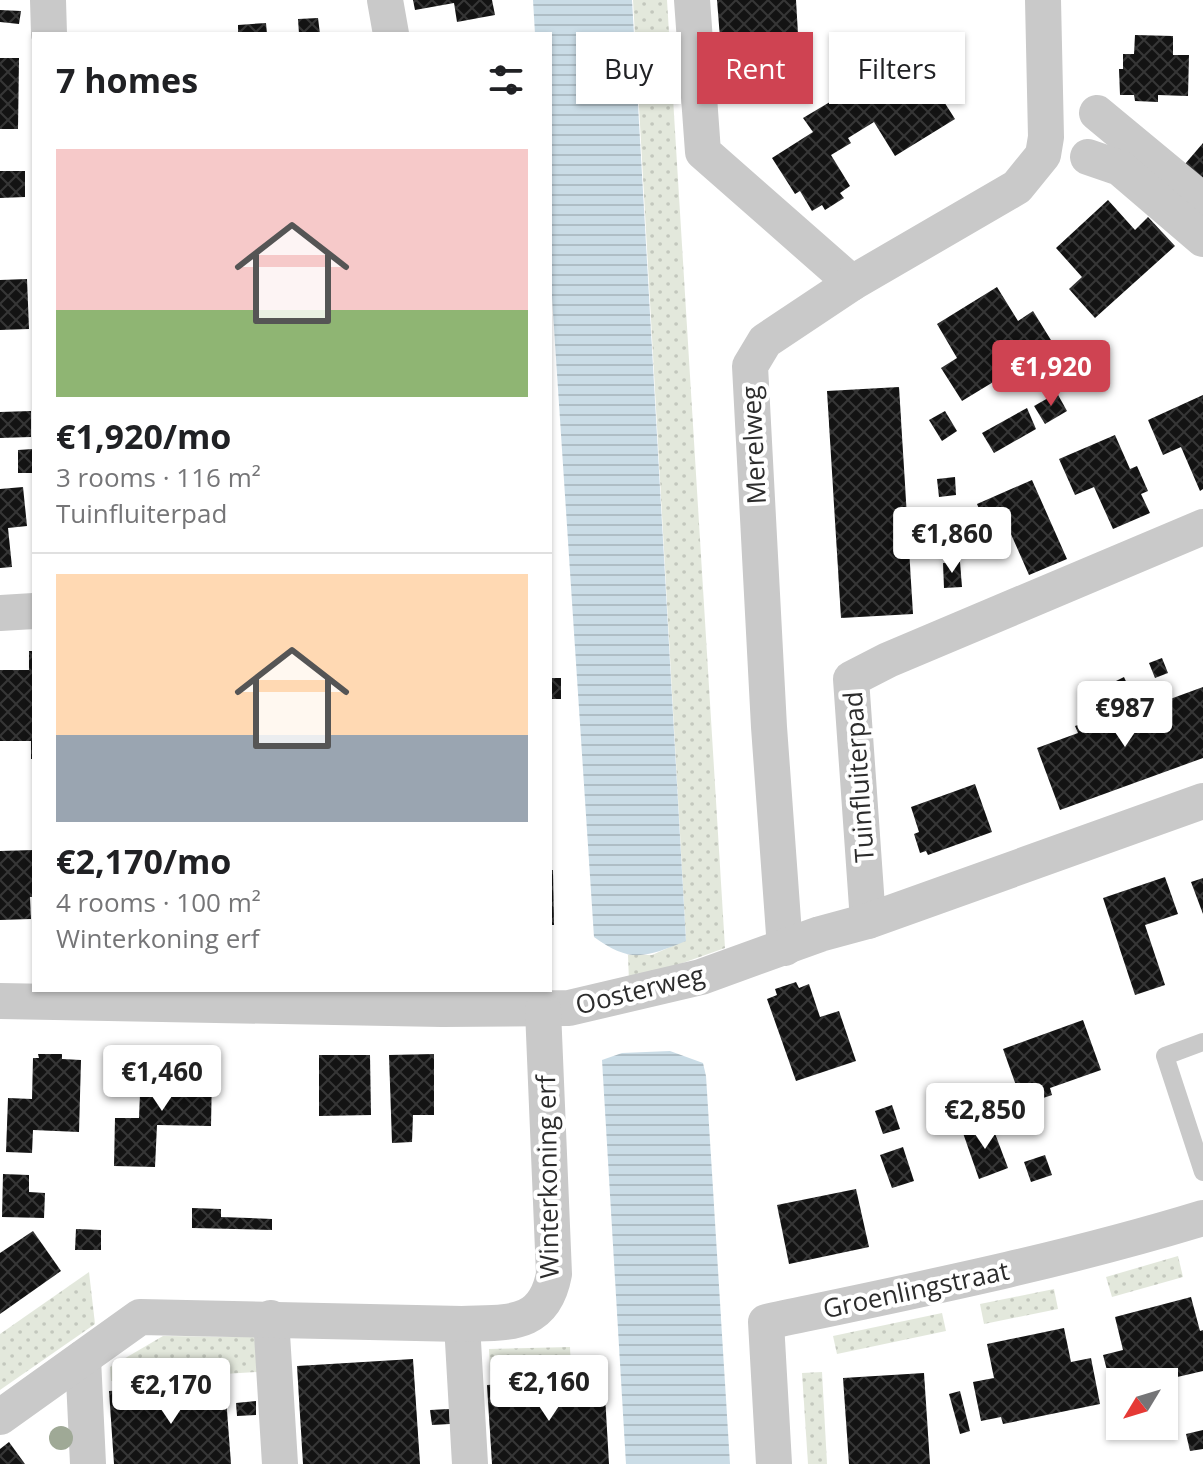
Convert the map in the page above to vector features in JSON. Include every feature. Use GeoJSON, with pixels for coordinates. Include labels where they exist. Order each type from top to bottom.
{"type":"FeatureCollection","features":[{"type":"Feature","properties":{"kind":"street"},"geometry":{"type":"LineString","coordinates":[[48,0],[49,32]]}},
{"type":"Feature","properties":{"kind":"street"},"geometry":{"type":"LineString","coordinates":[[385,0],[391,32]]}},
{"type":"Feature","properties":{"kind":"street"},"geometry":{"type":"LineString","coordinates":[[692,0],[703,152],[852,283]]}},
{"type":"Feature","properties":{"kind":"street","name":"Merelweg"},"geometry":{"type":"LineString","coordinates":[[785,948],[769,727],[750,366],[765,341],[852,283],[1017,187],[1043,155],[1046,137],[1043,0]]}},
{"type":"Feature","properties":{"kind":"street"},"geometry":{"type":"LineString","coordinates":[[1097,113],[1197,215]]}},
{"type":"Feature","properties":{"kind":"street"},"geometry":{"type":"LineString","coordinates":[[1088,157],[1120,168],[1197,215]]}},
{"type":"Feature","properties":{"kind":"street","name":"Tuinfluiterpad"},"geometry":{"type":"LineString","coordinates":[[868,921],[851,679],[902,654],[1203,527]]}},
{"type":"Feature","properties":{"kind":"street"},"geometry":{"type":"LineString","coordinates":[[0,613],[32,611]]}},
{"type":"Feature","properties":{"kind":"street","name":"Oosterweg"},"geometry":{"type":"LineString","coordinates":[[0,1001],[569,1008],[701,977],[820,934],[868,921],[1203,801]]}},
{"type":"Feature","properties":{"kind":"street","name":"Winterkoning erf"},"geometry":{"type":"LineString","coordinates":[[0,1417],[140,1317],[462,1324],[508,1322],[529,1316],[542,1306],[550,1293],[554,1274],[543,1010]]}},
{"type":"Feature","properties":{"kind":"street","name":"Groenlingstraat"},"geometry":{"type":"LineString","coordinates":[[774,1464],[766,1322],[1113,1246],[1203,1218]]}},
{"type":"Feature","properties":{"kind":"street"},"geometry":{"type":"LineString","coordinates":[[271,1318],[280,1464]]}},
{"type":"Feature","properties":{"kind":"street"},"geometry":{"type":"LineString","coordinates":[[462,1324],[470,1464]]}},
{"type":"Feature","properties":{"kind":"street"},"geometry":{"type":"LineString","coordinates":[[83,1358],[88,1464]]}},
{"type":"Feature","properties":{"kind":"lane"},"geometry":{"type":"LineString","coordinates":[[1203,1042],[1165,1056],[1203,1172]]}},
{"type":"Feature","properties":{"kind":"shaded area"},"geometry":{"type":"Polygon","coordinates":[[[633,0],[667,0],[669,32],[635,32],[633,0]]]}},
{"type":"Feature","properties":{"kind":"shaded area"},"geometry":{"type":"Polygon","coordinates":[[[639,104],[673,104],[725,948],[629,982],[628,955],[652,955],[686,940],[639,104]]]}},
{"type":"Feature","properties":{"kind":"shaded area"},"geometry":{"type":"Polygon","coordinates":[[[1178,1256],[1183,1277],[1112,1297],[1106,1277],[1178,1256]]]}},
{"type":"Feature","properties":{"kind":"shaded area"},"geometry":{"type":"Polygon","coordinates":[[[89,1272],[95,1324],[0,1390],[0,1334],[89,1272]]]}},
{"type":"Feature","properties":{"kind":"shaded area"},"geometry":{"type":"Polygon","coordinates":[[[1054,1289],[1058,1309],[984,1324],[980,1304],[1054,1289]]]}},
{"type":"Feature","properties":{"kind":"shaded area"},"geometry":{"type":"Polygon","coordinates":[[[942,1313],[946,1331],[837,1354],[833,1336],[942,1313]]]}},
{"type":"Feature","properties":{"kind":"shaded area"},"geometry":{"type":"Polygon","coordinates":[[[163,1336],[255,1337],[257,1372],[111,1381],[110,1367],[163,1336]]]}},
{"type":"Feature","properties":{"kind":"shaded area"},"geometry":{"type":"Polygon","coordinates":[[[570,1347],[571,1370],[490,1371],[489,1349],[570,1347]]]}},
{"type":"Feature","properties":{"kind":"shaded area"},"geometry":{"type":"Polygon","coordinates":[[[822,1372],[827,1464],[808,1464],[802,1373],[822,1372]]]}},
{"type":"Feature","properties":{"kind":"water"},"geometry":{"type":"Polygon","coordinates":[[[533,0],[632,0],[634,32],[576,32],[576,104],[638,104],[686,941],[639,955],[618,951],[594,937],[552,297],[552,32],[535,32],[533,0]]]}},
{"type":"Feature","properties":{"kind":"water"},"geometry":{"type":"Polygon","coordinates":[[[670,1051],[703,1063],[706,1076],[730,1464],[626,1464],[602,1060],[622,1053],[670,1051]]]}},
{"type":"Feature","properties":{"kind":"building"},"geometry":{"type":"Polygon","coordinates":[[[413,0],[492,0],[495,15],[457,22],[454,3],[415,10],[413,0]]]}},
{"type":"Feature","properties":{"kind":"building"},"geometry":{"type":"Polygon","coordinates":[[[717,0],[796,0],[798,32],[720,32],[717,0]]]}},
{"type":"Feature","properties":{"kind":"building"},"geometry":{"type":"Polygon","coordinates":[[[0,10],[21,11],[19,24],[0,22],[0,10]]]}},
{"type":"Feature","properties":{"kind":"building"},"geometry":{"type":"Polygon","coordinates":[[[318,18],[320,32],[299,32],[298,19],[318,18]]]}},
{"type":"Feature","properties":{"kind":"building"},"geometry":{"type":"Polygon","coordinates":[[[266,23],[267,32],[238,32],[238,25],[266,23]]]}},
{"type":"Feature","properties":{"kind":"building"},"geometry":{"type":"Polygon","coordinates":[[[1135,35],[1173,36],[1173,55],[1189,55],[1188,96],[1158,95],[1158,102],[1135,101],[1134,95],[1120,95],[1119,69],[1123,69],[1123,54],[1134,54],[1135,35]]]}},
{"type":"Feature","properties":{"kind":"building"},"geometry":{"type":"Polygon","coordinates":[[[0,58],[19,58],[18,129],[0,129],[0,58]]]}},
{"type":"Feature","properties":{"kind":"building"},"geometry":{"type":"Polygon","coordinates":[[[829,103],[945,104],[955,119],[895,156],[874,122],[848,138],[851,143],[831,155],[850,186],[840,193],[844,198],[825,210],[822,205],[812,211],[800,191],[795,194],[772,158],[813,132],[803,118],[829,103]]]}},
{"type":"Feature","properties":{"kind":"building"},"geometry":{"type":"Polygon","coordinates":[[[1203,143],[1203,179],[1185,164],[1203,143]]]}},
{"type":"Feature","properties":{"kind":"building"},"geometry":{"type":"Polygon","coordinates":[[[0,171],[25,171],[25,197],[0,198],[0,171]]]}},
{"type":"Feature","properties":{"kind":"building"},"geometry":{"type":"Polygon","coordinates":[[[1108,200],[1135,230],[1148,217],[1175,246],[1095,318],[1069,289],[1082,277],[1056,248],[1108,200]]]}},
{"type":"Feature","properties":{"kind":"building"},"geometry":{"type":"Polygon","coordinates":[[[27,279],[29,329],[0,330],[0,280],[27,279]]]}},
{"type":"Feature","properties":{"kind":"building"},"geometry":{"type":"Polygon","coordinates":[[[997,287],[1018,321],[1033,311],[1054,345],[962,401],[941,368],[957,358],[937,324],[997,287]]]}},
{"type":"Feature","properties":{"kind":"building"},"geometry":{"type":"Polygon","coordinates":[[[899,387],[913,614],[841,618],[827,391],[899,387]]]}},
{"type":"Feature","properties":{"kind":"building"},"geometry":{"type":"Polygon","coordinates":[[[1057,393],[1067,411],[1045,424],[1034,406],[1057,393]]]}},
{"type":"Feature","properties":{"kind":"building"},"geometry":{"type":"Polygon","coordinates":[[[1203,395],[1203,489],[1200,491],[1181,447],[1163,455],[1148,420],[1203,395]]]}},
{"type":"Feature","properties":{"kind":"building"},"geometry":{"type":"Polygon","coordinates":[[[1027,408],[1036,429],[994,453],[982,433],[1027,408]]]}},
{"type":"Feature","properties":{"kind":"building"},"geometry":{"type":"Polygon","coordinates":[[[31,411],[31,437],[0,438],[0,412],[31,411]]]}},
{"type":"Feature","properties":{"kind":"building"},"geometry":{"type":"Polygon","coordinates":[[[945,411],[957,431],[942,441],[929,420],[945,411]]]}},
{"type":"Feature","properties":{"kind":"building"},"geometry":{"type":"Polygon","coordinates":[[[1115,435],[1130,469],[1137,466],[1148,491],[1141,494],[1150,513],[1113,529],[1094,487],[1075,495],[1059,459],[1115,435]]]}},
{"type":"Feature","properties":{"kind":"building"},"geometry":{"type":"Polygon","coordinates":[[[32,449],[32,473],[18,473],[18,450],[32,449]]]}},
{"type":"Feature","properties":{"kind":"building"},"geometry":{"type":"Polygon","coordinates":[[[955,477],[956,495],[939,497],[937,479],[955,477]]]}},
{"type":"Feature","properties":{"kind":"building"},"geometry":{"type":"Polygon","coordinates":[[[1032,480],[1067,559],[1029,575],[1010,532],[992,540],[977,504],[1032,480]]]}},
{"type":"Feature","properties":{"kind":"building"},"geometry":{"type":"Polygon","coordinates":[[[23,487],[27,526],[8,528],[12,567],[0,568],[0,489],[23,487]]]}},
{"type":"Feature","properties":{"kind":"building"},"geometry":{"type":"Polygon","coordinates":[[[957,507],[959,531],[941,532],[939,508],[957,507]]]}},
{"type":"Feature","properties":{"kind":"building"},"geometry":{"type":"Polygon","coordinates":[[[960,562],[962,587],[944,588],[943,563],[960,562]]]}},
{"type":"Feature","properties":{"kind":"building"},"geometry":{"type":"Polygon","coordinates":[[[29,651],[32,651],[32,759],[31,741],[0,741],[0,670],[29,670],[29,651]]]}},
{"type":"Feature","properties":{"kind":"building"},"geometry":{"type":"Polygon","coordinates":[[[1162,658],[1168,673],[1155,678],[1149,663],[1162,658]]]}},
{"type":"Feature","properties":{"kind":"building"},"geometry":{"type":"Polygon","coordinates":[[[1124,677],[1129,688],[1113,695],[1108,685],[1124,677]]]}},
{"type":"Feature","properties":{"kind":"building"},"geometry":{"type":"Polygon","coordinates":[[[552,678],[561,678],[561,699],[552,699],[552,678]]]}},
{"type":"Feature","properties":{"kind":"building"},"geometry":{"type":"Polygon","coordinates":[[[1203,687],[1203,758],[1060,810],[1037,748],[1078,733],[1075,726],[1119,710],[1121,717],[1203,687]]]}},
{"type":"Feature","properties":{"kind":"building"},"geometry":{"type":"Polygon","coordinates":[[[975,784],[992,832],[928,855],[926,851],[920,853],[914,834],[919,832],[911,807],[975,784]]]}},
{"type":"Feature","properties":{"kind":"building"},"geometry":{"type":"Polygon","coordinates":[[[32,850],[31,919],[0,920],[0,851],[32,850]]]}},
{"type":"Feature","properties":{"kind":"building"},"geometry":{"type":"Polygon","coordinates":[[[552,870],[553,870],[552,925],[552,870]]]}},
{"type":"Feature","properties":{"kind":"building"},"geometry":{"type":"Polygon","coordinates":[[[1165,877],[1178,914],[1145,925],[1165,985],[1135,995],[1103,898],[1165,877]]]}},
{"type":"Feature","properties":{"kind":"building"},"geometry":{"type":"Polygon","coordinates":[[[1203,878],[1203,914],[1191,882],[1203,878]]]}},
{"type":"Feature","properties":{"kind":"building"},"geometry":{"type":"Polygon","coordinates":[[[796,982],[799,988],[809,984],[820,1017],[839,1011],[856,1061],[796,1081],[767,999],[777,995],[775,989],[796,982]]]}},
{"type":"Feature","properties":{"kind":"building"},"geometry":{"type":"Polygon","coordinates":[[[1083,1020],[1101,1070],[1050,1088],[1052,1095],[1023,1105],[1003,1049],[1083,1020]]]}},
{"type":"Feature","properties":{"kind":"building"},"geometry":{"type":"Polygon","coordinates":[[[38,1054],[62,1054],[62,1059],[81,1060],[79,1132],[33,1130],[32,1153],[6,1152],[8,1098],[32,1099],[33,1058],[39,1058],[38,1054]]]}},
{"type":"Feature","properties":{"kind":"building"},"geometry":{"type":"Polygon","coordinates":[[[434,1054],[434,1115],[413,1115],[412,1142],[392,1143],[389,1055],[434,1054]]]}},
{"type":"Feature","properties":{"kind":"building"},"geometry":{"type":"Polygon","coordinates":[[[319,1055],[370,1055],[371,1115],[319,1116],[319,1055]]]}},
{"type":"Feature","properties":{"kind":"building"},"geometry":{"type":"Polygon","coordinates":[[[141,1070],[212,1073],[211,1126],[157,1125],[155,1167],[114,1166],[115,1118],[139,1118],[141,1070]]]}},
{"type":"Feature","properties":{"kind":"building"},"geometry":{"type":"Polygon","coordinates":[[[892,1105],[900,1129],[883,1134],[875,1111],[892,1105]]]}},
{"type":"Feature","properties":{"kind":"building"},"geometry":{"type":"Polygon","coordinates":[[[991,1123],[1008,1168],[979,1179],[963,1133],[991,1123]]]}},
{"type":"Feature","properties":{"kind":"building"},"geometry":{"type":"Polygon","coordinates":[[[903,1147],[914,1181],[892,1188],[880,1155],[903,1147]]]}},
{"type":"Feature","properties":{"kind":"building"},"geometry":{"type":"Polygon","coordinates":[[[1045,1155],[1052,1175],[1031,1182],[1024,1162],[1045,1155]]]}},
{"type":"Feature","properties":{"kind":"building"},"geometry":{"type":"Polygon","coordinates":[[[3,1174],[29,1175],[29,1192],[45,1193],[44,1218],[2,1217],[3,1174]]]}},
{"type":"Feature","properties":{"kind":"building"},"geometry":{"type":"Polygon","coordinates":[[[856,1189],[869,1247],[789,1264],[777,1205],[856,1189]]]}},
{"type":"Feature","properties":{"kind":"building"},"geometry":{"type":"Polygon","coordinates":[[[192,1208],[221,1209],[221,1217],[272,1219],[272,1230],[192,1228],[192,1208]]]}},
{"type":"Feature","properties":{"kind":"building"},"geometry":{"type":"Polygon","coordinates":[[[76,1229],[101,1230],[101,1250],[75,1250],[76,1229]]]}},
{"type":"Feature","properties":{"kind":"building"},"geometry":{"type":"Polygon","coordinates":[[[33,1231],[61,1271],[0,1314],[0,1253],[33,1231]]]}},
{"type":"Feature","properties":{"kind":"building"},"geometry":{"type":"Polygon","coordinates":[[[1191,1297],[1200,1331],[1203,1330],[1203,1371],[1178,1377],[1178,1368],[1106,1368],[1103,1355],[1123,1350],[1115,1317],[1191,1297]]]}},
{"type":"Feature","properties":{"kind":"building"},"geometry":{"type":"Polygon","coordinates":[[[1064,1328],[1071,1362],[1091,1358],[1100,1404],[1003,1424],[1001,1417],[981,1421],[973,1382],[994,1378],[987,1344],[1064,1328]]]}},
{"type":"Feature","properties":{"kind":"building"},"geometry":{"type":"Polygon","coordinates":[[[413,1359],[420,1464],[303,1464],[297,1366],[413,1359]]]}},
{"type":"Feature","properties":{"kind":"building"},"geometry":{"type":"Polygon","coordinates":[[[924,1373],[930,1464],[849,1464],[843,1378],[924,1373]]]}},
{"type":"Feature","properties":{"kind":"building"},"geometry":{"type":"Polygon","coordinates":[[[604,1378],[609,1464],[492,1464],[487,1385],[604,1378]]]}},
{"type":"Feature","properties":{"kind":"building"},"geometry":{"type":"Polygon","coordinates":[[[225,1384],[231,1464],[114,1464],[109,1391],[225,1384]]]}},
{"type":"Feature","properties":{"kind":"building"},"geometry":{"type":"Polygon","coordinates":[[[960,1391],[970,1431],[960,1434],[949,1394],[960,1391]]]}},
{"type":"Feature","properties":{"kind":"building"},"geometry":{"type":"Polygon","coordinates":[[[256,1401],[256,1415],[237,1416],[236,1403],[256,1401]]]}},
{"type":"Feature","properties":{"kind":"building"},"geometry":{"type":"Polygon","coordinates":[[[449,1409],[450,1424],[432,1425],[430,1410],[449,1409]]]}},
{"type":"Feature","properties":{"kind":"building"},"geometry":{"type":"Polygon","coordinates":[[[1203,1430],[1203,1449],[1190,1451],[1186,1434],[1203,1430]]]}},
{"type":"Feature","properties":{"kind":"building"},"geometry":{"type":"Polygon","coordinates":[[[9,1442],[25,1464],[0,1464],[0,1449],[9,1442]]]}}]}
